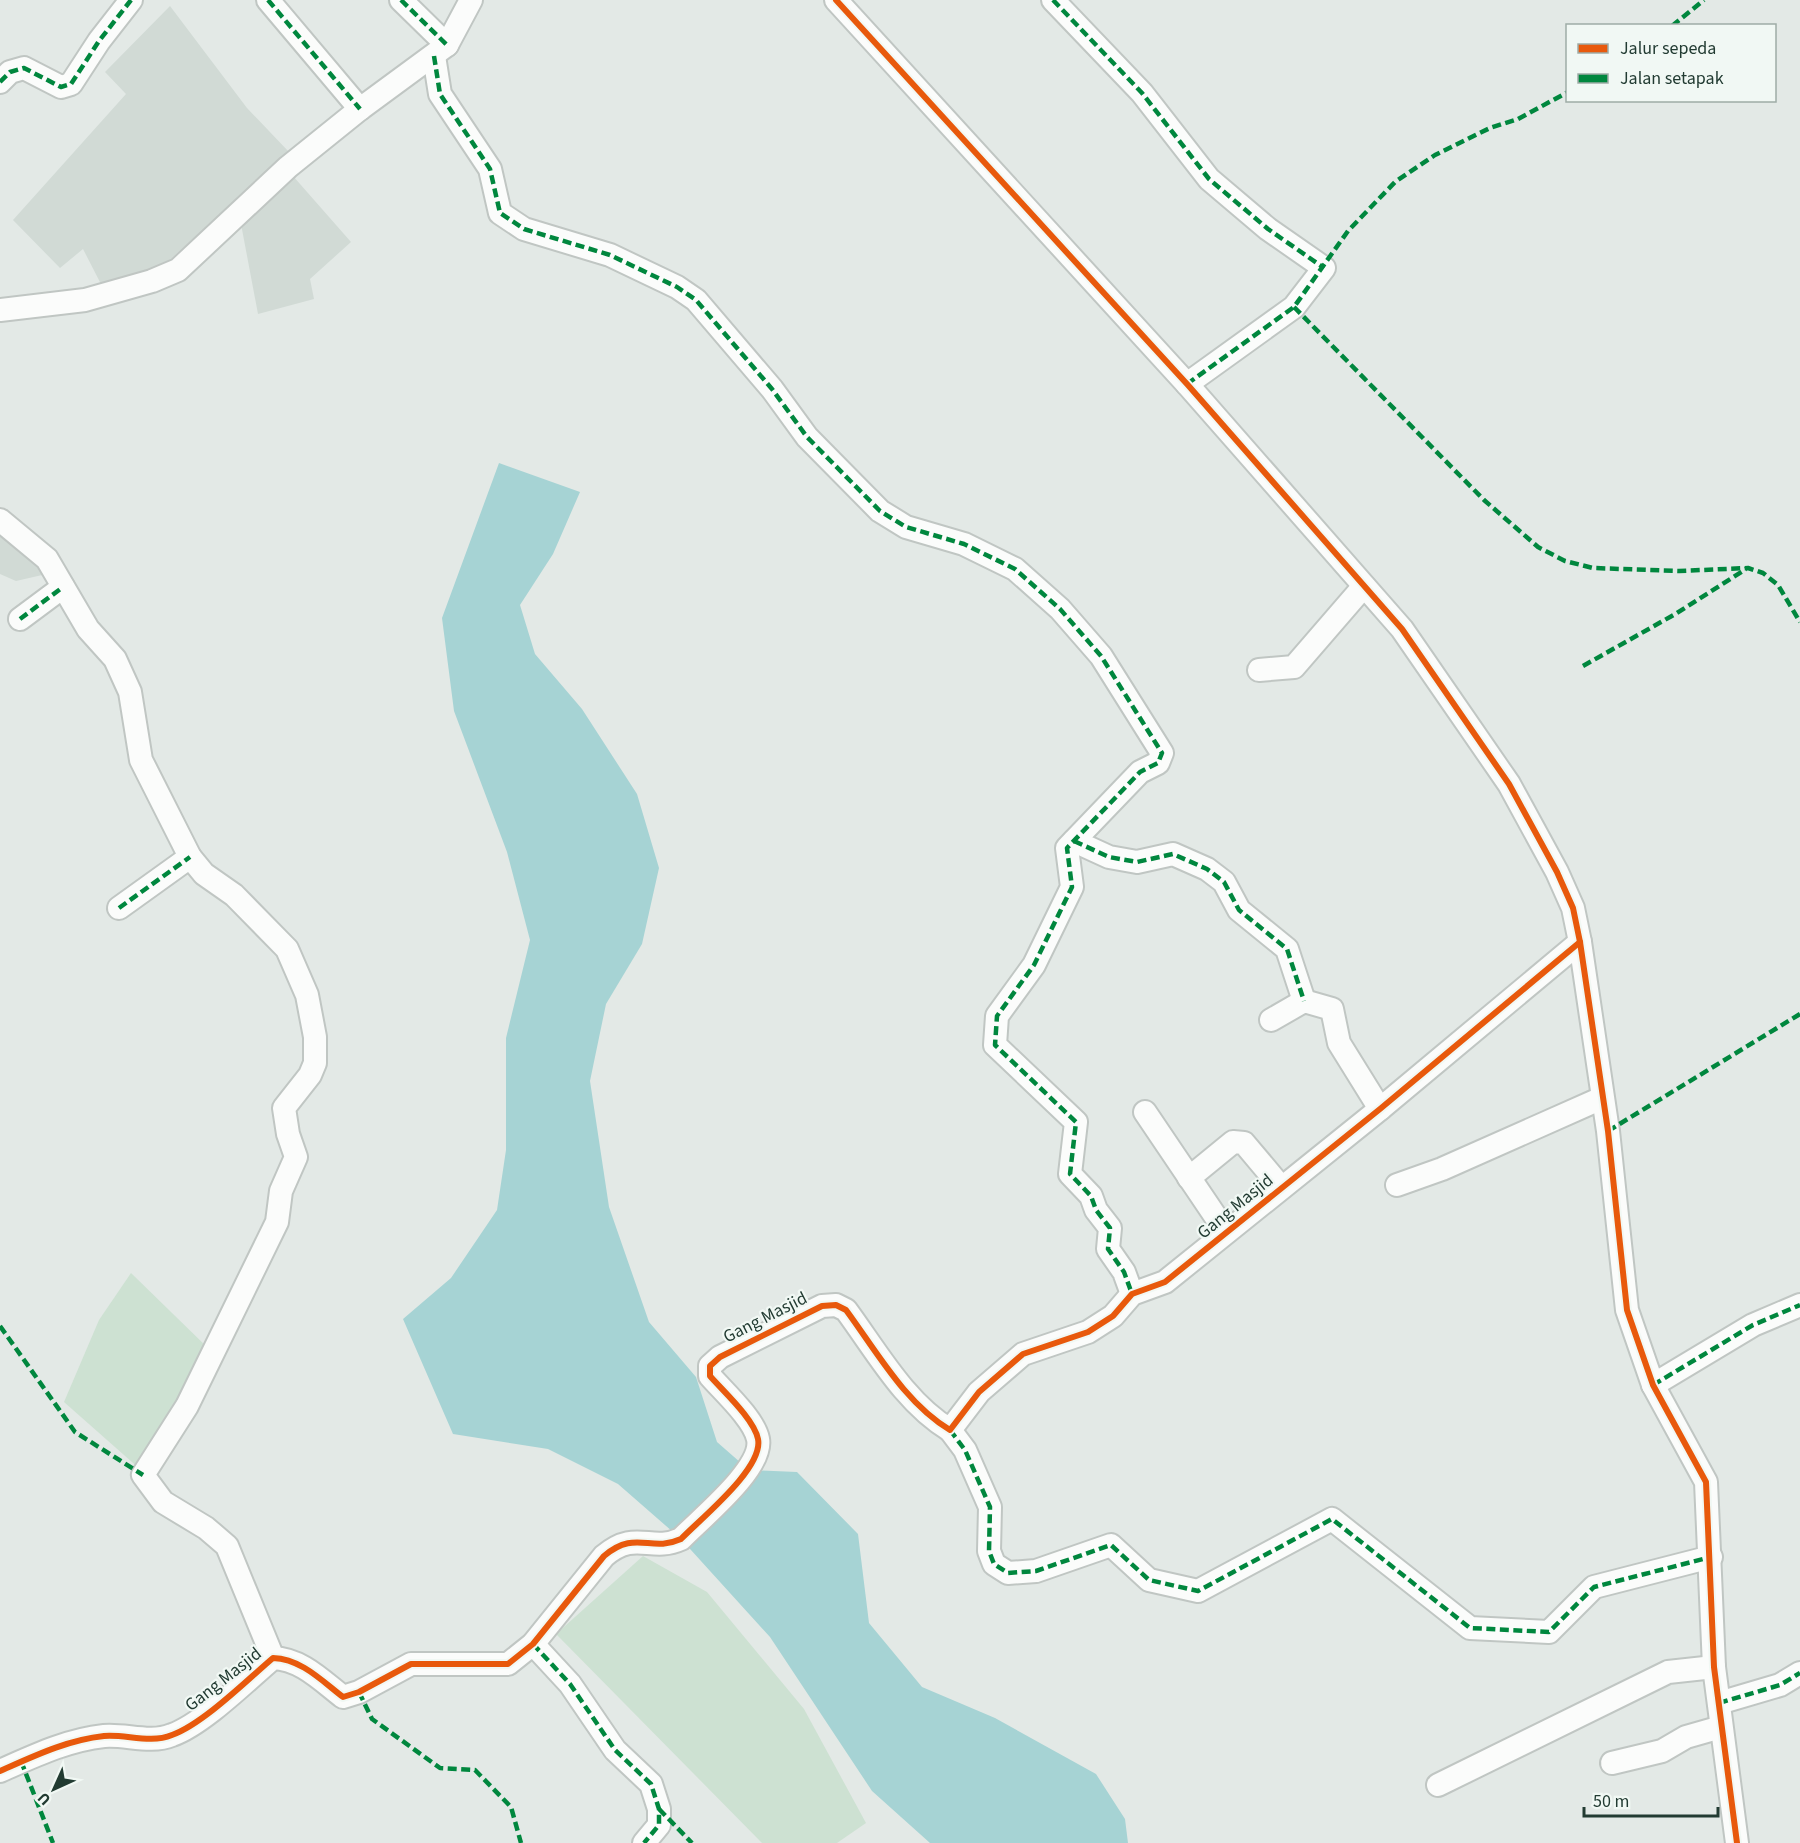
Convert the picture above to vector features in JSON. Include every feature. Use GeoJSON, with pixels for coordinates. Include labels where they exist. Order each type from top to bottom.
{"type":"FeatureCollection","features":[{"type":"Feature","properties":{"kind":"street"},"geometry":{"type":"LineString","coordinates":[[0,82],[10,72],[24,68],[61,87],[71,84],[99,40],[131,0]]}},
{"type":"Feature","properties":{"kind":"street"},"geometry":{"type":"LineString","coordinates":[[268,0],[360,109]]}},
{"type":"Feature","properties":{"kind":"street"},"geometry":{"type":"LineString","coordinates":[[400,0],[441,50],[440,94],[490,169],[500,213],[524,229],[610,255],[677,287],[696,300],[772,389],[807,437],[880,511],[906,527],[964,544],[1015,569],[1060,609],[1101,656],[1162,753],[1158,763],[1140,772],[1067,848],[1072,887],[1034,965],[997,1016],[995,1045],[1076,1122],[1070,1174],[1090,1196],[1096,1210],[1110,1228],[1108,1249],[1124,1272],[1132,1294]]}},
{"type":"Feature","properties":{"kind":"street"},"geometry":{"type":"LineString","coordinates":[[0,310],[85,300],[152,281],[178,270],[288,167],[360,109],[441,50],[471,0]]}},
{"type":"Feature","properties":{"kind":"street"},"geometry":{"type":"LineString","coordinates":[[1053,0],[1143,93],[1209,179],[1268,229],[1324,268],[1294,307],[1187,384]]}},
{"type":"Feature","properties":{"kind":"street"},"geometry":{"type":"LineString","coordinates":[[840,2],[1187,384],[1402,629],[1509,784],[1557,872],[1573,908],[1580,942],[1628,1310],[1653,1385],[1706,1482],[1714,1667],[1737,1843]]}},
{"type":"Feature","properties":{"kind":"street"},"geometry":{"type":"LineString","coordinates":[[0,520],[47,559],[88,628],[115,659],[124,675],[130,692],[141,760],[189,857],[204,874],[234,895],[287,950],[307,995],[315,1036],[315,1063],[303,1088],[290,1097],[284,1108],[288,1134],[296,1157],[281,1191],[277,1222],[187,1407],[144,1476],[163,1502],[206,1528],[227,1546],[273,1658]]}},
{"type":"Feature","properties":{"kind":"street"},"geometry":{"type":"LineString","coordinates":[[20,619],[63,586]]}},
{"type":"Feature","properties":{"kind":"street"},"geometry":{"type":"LineString","coordinates":[[1259,670],[1294,667],[1364,586]]}},
{"type":"Feature","properties":{"kind":"street"},"geometry":{"type":"LineString","coordinates":[[1074,841],[1109,857],[1137,862],[1173,854],[1207,869],[1224,882],[1239,910],[1287,949],[1304,1001]]}},
{"type":"Feature","properties":{"kind":"street"},"geometry":{"type":"LineString","coordinates":[[119,908],[189,857]]}},
{"type":"Feature","properties":{"kind":"street","name":"Gang Masjid"},"geometry":{"type":"LineString","coordinates":[[0,1770],[58,1746],[87,1738],[107,1736],[157,1739],[173,1735],[220,1704],[273,1658],[289,1658],[343,1697],[359,1692],[411,1664],[508,1664],[533,1644],[604,1556],[614,1547],[638,1541],[667,1546],[681,1539],[749,1470],[758,1451],[759,1439],[753,1425],[710,1376],[710,1366],[720,1357],[822,1306],[836,1305],[846,1310],[914,1403],[933,1420],[950,1430],[979,1392],[1023,1354],[1088,1332],[1113,1316],[1132,1294],[1143,1292],[1165,1282],[1380,1109],[1580,942]]}},
{"type":"Feature","properties":{"kind":"street"},"geometry":{"type":"LineString","coordinates":[[1271,1020],[1304,1001],[1332,1009],[1339,1043],[1380,1109]]}},
{"type":"Feature","properties":{"kind":"street"},"geometry":{"type":"LineString","coordinates":[[1397,1185],[1442,1169],[1602,1098]]}},
{"type":"Feature","properties":{"kind":"street"},"geometry":{"type":"LineString","coordinates":[[1145,1112],[1226,1232]]}},
{"type":"Feature","properties":{"kind":"street"},"geometry":{"type":"LineString","coordinates":[[1189,1178],[1233,1142],[1244,1143],[1281,1187]]}},
{"type":"Feature","properties":{"kind":"street"},"geometry":{"type":"LineString","coordinates":[[1653,1385],[1753,1325],[1800,1305]]}},
{"type":"Feature","properties":{"kind":"street"},"geometry":{"type":"LineString","coordinates":[[950,1430],[965,1450],[990,1507],[989,1551],[994,1564],[1008,1573],[1036,1571],[1111,1545],[1149,1580],[1198,1592],[1332,1519],[1470,1628],[1549,1632],[1594,1587],[1711,1557]]}},
{"type":"Feature","properties":{"kind":"street"},"geometry":{"type":"LineString","coordinates":[[533,1644],[570,1684],[615,1749],[651,1784],[659,1809],[659,1825],[644,1843]]}},
{"type":"Feature","properties":{"kind":"street"},"geometry":{"type":"LineString","coordinates":[[1438,1785],[1668,1672],[1714,1667]]}},
{"type":"Feature","properties":{"kind":"street"},"geometry":{"type":"LineString","coordinates":[[1719,1703],[1780,1685],[1800,1672]]}},
{"type":"Feature","properties":{"kind":"street"},"geometry":{"type":"LineString","coordinates":[[1612,1763],[1662,1751],[1686,1737],[1721,1727]]}},
{"type":"Feature","properties":{"kind":"shaded area"},"geometry":{"type":"Polygon","coordinates":[[[170,6],[247,108],[289,152],[165,264],[103,288],[83,249],[60,268],[13,220],[126,94],[105,72],[170,6]]]}},
{"type":"Feature","properties":{"kind":"shaded area"},"geometry":{"type":"Polygon","coordinates":[[[293,176],[351,242],[310,279],[314,299],[258,314],[241,224],[293,176]]]}},
{"type":"Feature","properties":{"kind":"shaded area"},"geometry":{"type":"Polygon","coordinates":[[[0,528],[51,573],[16,581],[0,574],[0,528]]]}},
{"type":"Feature","properties":{"kind":"green space"},"geometry":{"type":"Polygon","coordinates":[[[131,1273],[211,1351],[141,1470],[64,1402],[99,1320],[131,1273]]]}},
{"type":"Feature","properties":{"kind":"green space"},"geometry":{"type":"Polygon","coordinates":[[[643,1556],[707,1592],[804,1709],[866,1823],[837,1843],[762,1843],[556,1634],[643,1556]]]}},
{"type":"Feature","properties":{"kind":"water"},"geometry":{"type":"Polygon","coordinates":[[[499,463],[580,492],[553,554],[520,605],[535,654],[582,709],[637,794],[659,868],[642,944],[606,1004],[590,1081],[609,1207],[649,1322],[696,1377],[717,1442],[749,1470],[797,1472],[858,1534],[869,1623],[922,1687],[995,1718],[1096,1774],[1125,1819],[1128,1843],[930,1843],[872,1791],[770,1637],[681,1539],[618,1484],[548,1449],[453,1434],[403,1319],[451,1278],[497,1210],[506,1150],[506,1038],[530,940],[507,852],[454,711],[442,618],[499,463]]]}},
{"type":"Feature","properties":{"kind":"marked path"},"geometry":{"type":"LineString","coordinates":[[0,82],[10,72],[24,68],[61,87],[71,84],[99,41],[131,0]]}},
{"type":"Feature","properties":{"kind":"marked path"},"geometry":{"type":"LineString","coordinates":[[268,0],[360,109]]}},
{"type":"Feature","properties":{"kind":"marked path"},"geometry":{"type":"LineString","coordinates":[[401,0],[447,45]]}},
{"type":"Feature","properties":{"kind":"marked path"},"geometry":{"type":"LineString","coordinates":[[1053,0],[1142,93],[1209,179],[1268,229],[1324,268]]}},
{"type":"Feature","properties":{"kind":"marked path"},"geometry":{"type":"LineString","coordinates":[[1674,24],[1704,0]]}},
{"type":"Feature","properties":{"kind":"marked path"},"geometry":{"type":"LineString","coordinates":[[434,56],[440,94],[490,169],[500,213],[524,229],[610,255],[677,287],[696,300],[772,389],[807,437],[880,511],[906,527],[964,544],[1015,569],[1060,609],[1101,656],[1162,753],[1158,763],[1140,772],[1067,848],[1072,887],[1034,965],[997,1016],[995,1045],[1076,1122],[1070,1174],[1091,1196],[1096,1210],[1110,1228],[1108,1249],[1124,1272],[1132,1294]]}},
{"type":"Feature","properties":{"kind":"marked path"},"geometry":{"type":"LineString","coordinates":[[1187,384],[1294,307],[1348,231],[1395,182],[1435,155],[1490,128],[1518,119],[1566,93]]}},
{"type":"Feature","properties":{"kind":"marked path"},"geometry":{"type":"LineString","coordinates":[[1294,307],[1484,500],[1538,547],[1565,561],[1593,568],[1679,571],[1748,568],[1763,573],[1778,585],[1800,622]]}},
{"type":"Feature","properties":{"kind":"marked path"},"geometry":{"type":"LineString","coordinates":[[1583,666],[1677,613],[1746,569]]}},
{"type":"Feature","properties":{"kind":"marked path"},"geometry":{"type":"LineString","coordinates":[[20,619],[63,587]]}},
{"type":"Feature","properties":{"kind":"marked path"},"geometry":{"type":"LineString","coordinates":[[1074,841],[1109,857],[1137,862],[1173,854],[1207,869],[1224,882],[1239,910],[1287,949],[1304,1001]]}},
{"type":"Feature","properties":{"kind":"marked path"},"geometry":{"type":"LineString","coordinates":[[119,908],[190,857]]}},
{"type":"Feature","properties":{"kind":"marked path"},"geometry":{"type":"LineString","coordinates":[[1608,1131],[1800,1014]]}},
{"type":"Feature","properties":{"kind":"marked path"},"geometry":{"type":"LineString","coordinates":[[1653,1385],[1753,1325],[1800,1305]]}},
{"type":"Feature","properties":{"kind":"marked path"},"geometry":{"type":"LineString","coordinates":[[0,1326],[75,1432],[143,1475]]}},
{"type":"Feature","properties":{"kind":"marked path"},"geometry":{"type":"LineString","coordinates":[[950,1430],[965,1450],[990,1507],[989,1551],[994,1564],[1008,1573],[1036,1571],[1111,1545],[1149,1580],[1198,1591],[1332,1519],[1470,1628],[1549,1632],[1594,1587],[1711,1557]]}},
{"type":"Feature","properties":{"kind":"marked path"},"geometry":{"type":"LineString","coordinates":[[533,1644],[570,1684],[615,1750],[651,1784],[659,1809],[659,1825],[644,1843]]}},
{"type":"Feature","properties":{"kind":"marked path"},"geometry":{"type":"LineString","coordinates":[[1719,1703],[1780,1685],[1800,1673]]}},
{"type":"Feature","properties":{"kind":"marked path"},"geometry":{"type":"LineString","coordinates":[[359,1692],[372,1719],[440,1768],[475,1770],[511,1807],[521,1843]]}},
{"type":"Feature","properties":{"kind":"marked path"},"geometry":{"type":"LineString","coordinates":[[21,1761],[53,1843]]}},
{"type":"Feature","properties":{"kind":"marked path"},"geometry":{"type":"LineString","coordinates":[[659,1809],[692,1843]]}},
{"type":"Feature","properties":{"kind":"cycle path"},"geometry":{"type":"LineString","coordinates":[[836,0],[1187,384],[1402,629],[1509,784],[1557,872],[1573,908],[1580,942],[1608,1131],[1627,1310],[1653,1385],[1706,1482],[1714,1667],[1737,1843]]}},
{"type":"Feature","properties":{"kind":"cycle path"},"geometry":{"type":"LineString","coordinates":[[0,1771],[51,1749],[90,1738],[112,1736],[155,1739],[172,1735],[211,1712],[273,1658],[302,1666],[343,1697],[359,1692],[411,1664],[508,1664],[533,1644],[604,1556],[615,1548],[634,1542],[660,1544],[681,1539],[729,1492],[751,1464],[757,1451],[758,1439],[755,1431],[744,1414],[710,1376],[710,1366],[720,1357],[822,1306],[836,1305],[846,1310],[905,1391],[919,1406],[950,1430],[979,1392],[1023,1354],[1088,1332],[1113,1316],[1132,1294],[1165,1282],[1380,1109],[1580,942]]}}]}
